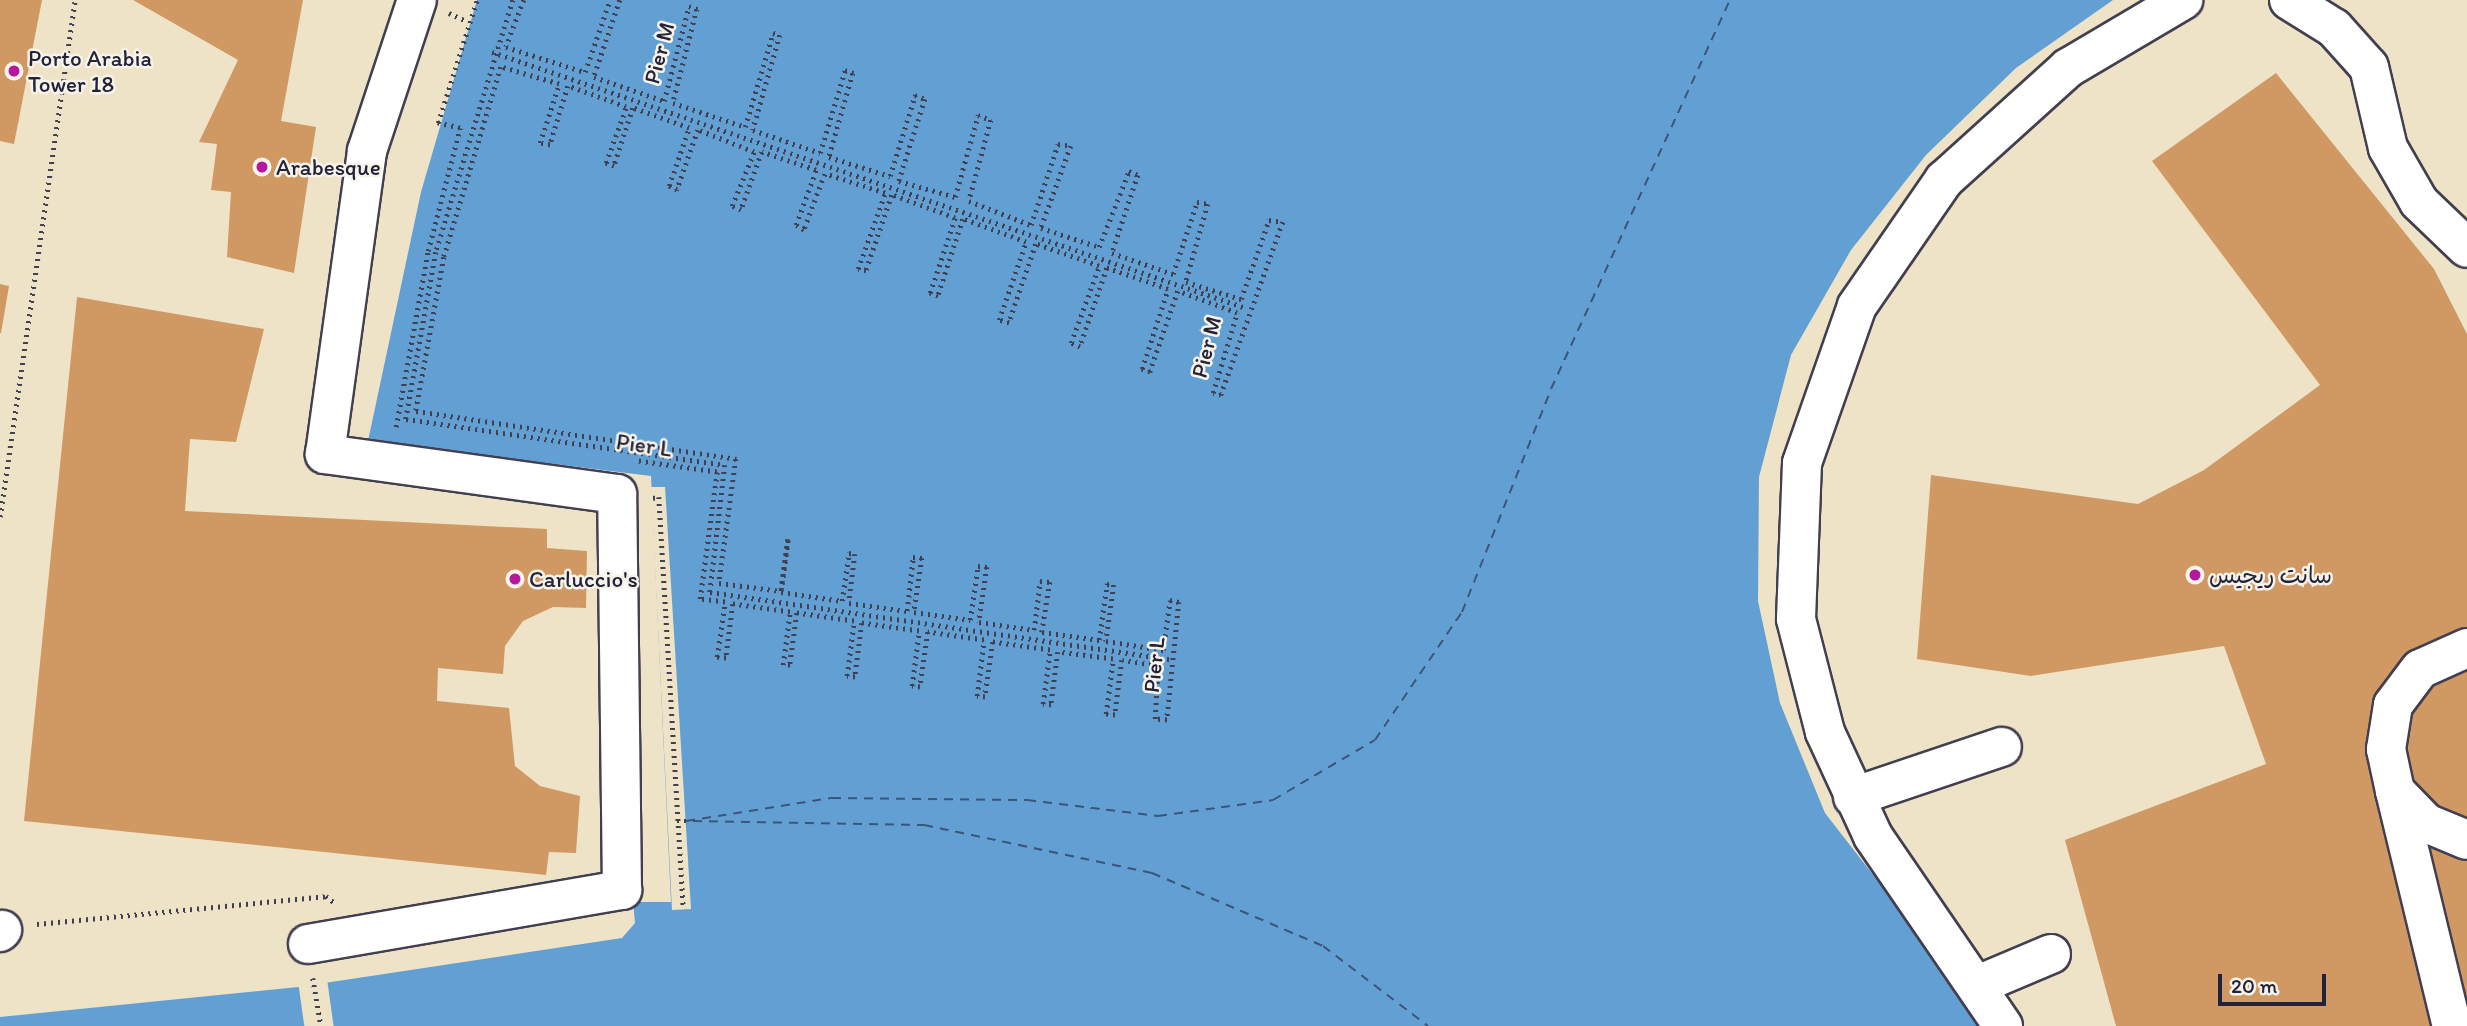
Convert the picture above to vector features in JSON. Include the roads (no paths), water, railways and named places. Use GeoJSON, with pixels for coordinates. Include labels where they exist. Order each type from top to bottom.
{"type":"FeatureCollection","features":[{"type":"Feature","properties":{"kind":"street"},"geometry":{"type":"LineString","coordinates":[[319,949],[622,890],[617,494],[324,454],[368,151],[417,0]]}},
{"type":"Feature","properties":{"kind":"street"},"geometry":{"type":"LineString","coordinates":[[2003,1026],[1980,984],[1896,873],[1853,797],[1807,674],[1796,620],[1795,543],[1802,463],[1857,306],[1944,180],[2068,68],[2183,0]]}},
{"type":"Feature","properties":{"kind":"street"},"geometry":{"type":"LineString","coordinates":[[2289,0],[2334,28],[2369,67],[2388,148],[2419,202],[2467,248]]}},
{"type":"Feature","properties":{"kind":"street"},"geometry":{"type":"LineString","coordinates":[[2452,1026],[2386,750],[2393,705],[2420,669],[2467,648]]}},
{"type":"Feature","properties":{"kind":"street"},"geometry":{"type":"LineString","coordinates":[[1853,797],[2003,747]]}},
{"type":"Feature","properties":{"kind":"street"},"geometry":{"type":"LineString","coordinates":[[2395,791],[2426,823],[2466,844]]}},
{"type":"Feature","properties":{"kind":"street"},"geometry":{"type":"LineString","coordinates":[[1980,984],[2051,954]]}},
{"type":"Feature","properties":{"kind":"water"},"geometry":{"type":"Polygon","coordinates":[[[477,0],[2113,0],[2016,68],[1926,155],[1851,250],[1791,355],[1759,477],[1758,601],[1780,703],[1825,813],[1947,970],[1981,1026],[0,1026],[0,1017],[298,987],[622,938],[635,923],[633,902],[671,902],[651,476],[368,441],[421,192],[477,0]]]}},
{"type":"Feature","properties":{"kind":"place","name":"Porto Arabia Tower 18"},"geometry":{"type":"Point","coordinates":[14,71]}},
{"type":"Feature","properties":{"kind":"place","name":"Arabesque"},"geometry":{"type":"Point","coordinates":[262,167]}},
{"type":"Feature","properties":{"kind":"place","name":"سانت ريجيس"},"geometry":{"type":"Point","coordinates":[2195,575]}},
{"type":"Feature","properties":{"kind":"place","name":"Carluccio's"},"geometry":{"type":"Point","coordinates":[515,579]}}]}
